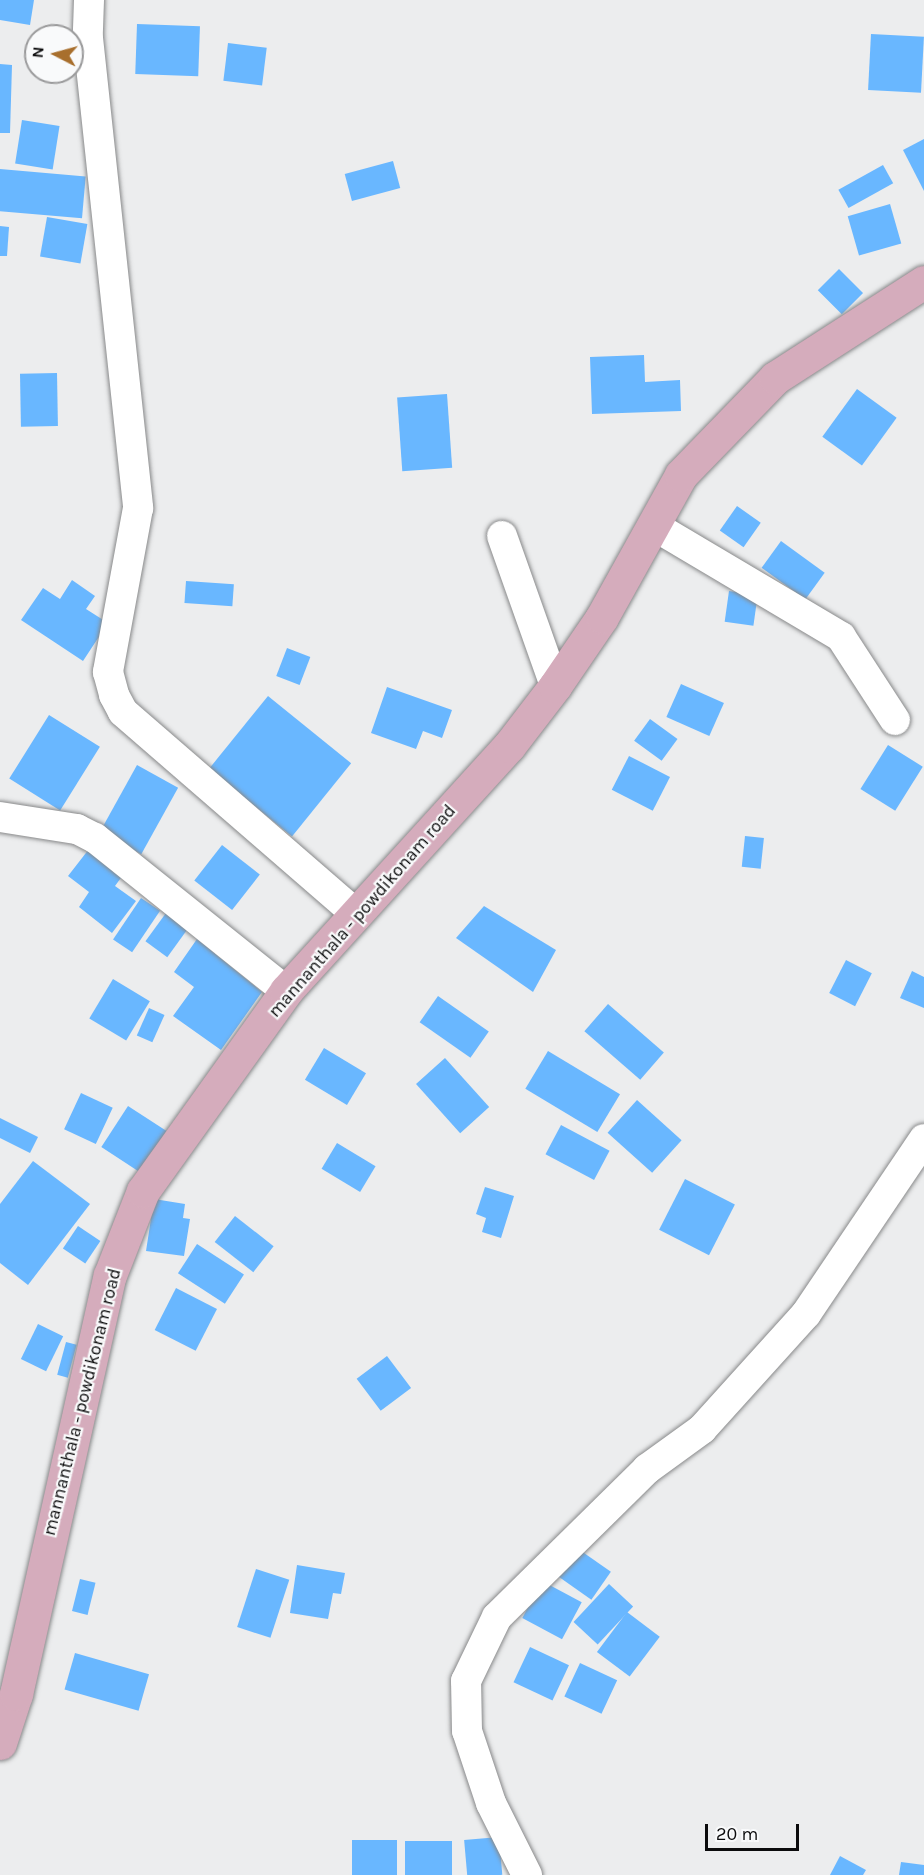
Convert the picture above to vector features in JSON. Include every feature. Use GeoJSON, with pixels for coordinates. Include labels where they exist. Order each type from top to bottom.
{"type":"FeatureCollection","features":[{"type":"Feature","properties":{"kind":"main road","name":"mannanthala - powdikonam road"},"geometry":{"type":"LineString","coordinates":[[0,1743],[16,1694],[111,1275],[143,1191],[286,991],[509,746],[555,686],[656,527],[681,476],[774,378],[924,282]]}},
{"type":"Feature","properties":{"kind":"street"},"geometry":{"type":"LineString","coordinates":[[89,0],[88,38],[138,508],[108,672],[114,695],[123,712],[357,915]]}},
{"type":"Feature","properties":{"kind":"street"},"geometry":{"type":"LineString","coordinates":[[656,527],[841,637],[895,720]]}},
{"type":"Feature","properties":{"kind":"street"},"geometry":{"type":"LineString","coordinates":[[502,536],[555,686]]}},
{"type":"Feature","properties":{"kind":"street"},"geometry":{"type":"LineString","coordinates":[[0,817],[77,829],[95,838],[286,991]]}},
{"type":"Feature","properties":{"kind":"street"},"geometry":{"type":"LineString","coordinates":[[527,1875],[491,1803],[467,1731],[466,1681],[496,1617],[647,1469],[702,1429],[798,1323],[924,1139]]}},
{"type":"Feature","properties":{"kind":"building"},"geometry":{"type":"Polygon","coordinates":[[[0,0],[34,0],[30,24],[0,20],[0,0]]]}},
{"type":"Feature","properties":{"kind":"building"},"geometry":{"type":"Polygon","coordinates":[[[137,24],[200,26],[198,76],[135,74],[137,24]]]}},
{"type":"Feature","properties":{"kind":"building"},"geometry":{"type":"Polygon","coordinates":[[[871,34],[924,37],[921,93],[868,90],[871,34]]]}},
{"type":"Feature","properties":{"kind":"building"},"geometry":{"type":"Polygon","coordinates":[[[228,43],[267,48],[262,85],[223,81],[228,43]]]}},
{"type":"Feature","properties":{"kind":"building"},"geometry":{"type":"Polygon","coordinates":[[[0,64],[12,65],[10,133],[0,133],[0,64]]]}},
{"type":"Feature","properties":{"kind":"building"},"geometry":{"type":"Polygon","coordinates":[[[22,120],[60,126],[53,169],[15,163],[22,120]]]}},
{"type":"Feature","properties":{"kind":"building"},"geometry":{"type":"Polygon","coordinates":[[[924,139],[924,191],[903,150],[924,139]]]}},
{"type":"Feature","properties":{"kind":"building"},"geometry":{"type":"Polygon","coordinates":[[[393,161],[400,188],[352,201],[345,174],[393,161]]]}},
{"type":"Feature","properties":{"kind":"building"},"geometry":{"type":"Polygon","coordinates":[[[883,165],[893,183],[849,208],[838,190],[883,165]]]}},
{"type":"Feature","properties":{"kind":"building"},"geometry":{"type":"Polygon","coordinates":[[[0,169],[86,176],[82,218],[0,211],[0,169]]]}},
{"type":"Feature","properties":{"kind":"building"},"geometry":{"type":"Polygon","coordinates":[[[890,204],[901,243],[859,256],[848,216],[890,204]]]}},
{"type":"Feature","properties":{"kind":"building"},"geometry":{"type":"Polygon","coordinates":[[[47,217],[87,224],[80,264],[40,256],[47,217]]]}},
{"type":"Feature","properties":{"kind":"building"},"geometry":{"type":"Polygon","coordinates":[[[0,226],[9,227],[7,256],[0,256],[0,226]]]}},
{"type":"Feature","properties":{"kind":"building"},"geometry":{"type":"Polygon","coordinates":[[[839,269],[863,293],[842,314],[818,290],[839,269]]]}},
{"type":"Feature","properties":{"kind":"building"},"geometry":{"type":"Polygon","coordinates":[[[644,355],[645,382],[680,380],[681,411],[592,414],[590,357],[644,355]]]}},
{"type":"Feature","properties":{"kind":"building"},"geometry":{"type":"Polygon","coordinates":[[[57,373],[58,426],[21,427],[20,374],[57,373]]]}},
{"type":"Feature","properties":{"kind":"building"},"geometry":{"type":"Polygon","coordinates":[[[857,389],[897,418],[862,466],[822,437],[857,389]]]}},
{"type":"Feature","properties":{"kind":"building"},"geometry":{"type":"Polygon","coordinates":[[[447,394],[452,468],[402,471],[397,397],[447,394]]]}},
{"type":"Feature","properties":{"kind":"building"},"geometry":{"type":"Polygon","coordinates":[[[737,506],[761,523],[744,547],[720,531],[737,506]]]}},
{"type":"Feature","properties":{"kind":"building"},"geometry":{"type":"Polygon","coordinates":[[[781,541],[825,573],[805,599],[762,568],[781,541]]]}},
{"type":"Feature","properties":{"kind":"building"},"geometry":{"type":"Polygon","coordinates":[[[72,580],[95,596],[86,609],[108,623],[83,661],[21,620],[43,588],[60,599],[72,580]]]}},
{"type":"Feature","properties":{"kind":"building"},"geometry":{"type":"Polygon","coordinates":[[[186,581],[234,584],[232,606],[184,603],[186,581]]]}},
{"type":"Feature","properties":{"kind":"building"},"geometry":{"type":"Polygon","coordinates":[[[729,591],[758,595],[753,626],[725,622],[729,591]]]}},
{"type":"Feature","properties":{"kind":"building"},"geometry":{"type":"Polygon","coordinates":[[[287,648],[310,657],[300,685],[276,676],[287,648]]]}},
{"type":"Feature","properties":{"kind":"building"},"geometry":{"type":"Polygon","coordinates":[[[681,684],[724,703],[709,736],[666,717],[681,684]]]}},
{"type":"Feature","properties":{"kind":"building"},"geometry":{"type":"Polygon","coordinates":[[[387,687],[452,710],[442,738],[423,731],[416,749],[371,733],[387,687]]]}},
{"type":"Feature","properties":{"kind":"building"},"geometry":{"type":"Polygon","coordinates":[[[268,696],[351,763],[292,836],[209,769],[268,696]]]}},
{"type":"Feature","properties":{"kind":"building"},"geometry":{"type":"Polygon","coordinates":[[[49,715],[100,747],[60,810],[9,779],[49,715]]]}},
{"type":"Feature","properties":{"kind":"building"},"geometry":{"type":"Polygon","coordinates":[[[650,719],[678,739],[662,761],[634,741],[650,719]]]}},
{"type":"Feature","properties":{"kind":"building"},"geometry":{"type":"Polygon","coordinates":[[[888,745],[923,767],[895,811],[860,789],[888,745]]]}},
{"type":"Feature","properties":{"kind":"building"},"geometry":{"type":"Polygon","coordinates":[[[629,756],[670,777],[653,811],[612,790],[629,756]]]}},
{"type":"Feature","properties":{"kind":"building"},"geometry":{"type":"Polygon","coordinates":[[[137,765],[178,788],[141,854],[100,831],[137,765]]]}},
{"type":"Feature","properties":{"kind":"building"},"geometry":{"type":"Polygon","coordinates":[[[745,836],[764,838],[761,869],[742,867],[745,836]]]}},
{"type":"Feature","properties":{"kind":"building"},"geometry":{"type":"Polygon","coordinates":[[[222,845],[260,875],[232,910],[194,880],[222,845]]]}},
{"type":"Feature","properties":{"kind":"building"},"geometry":{"type":"Polygon","coordinates":[[[89,849],[123,875],[115,886],[136,901],[112,933],[79,907],[89,892],[68,876],[89,849]]]}},
{"type":"Feature","properties":{"kind":"building"},"geometry":{"type":"Polygon","coordinates":[[[141,898],[160,911],[132,952],[113,939],[141,898]]]}},
{"type":"Feature","properties":{"kind":"building"},"geometry":{"type":"Polygon","coordinates":[[[484,906],[556,950],[533,992],[456,938],[484,906]]]}},
{"type":"Feature","properties":{"kind":"building"},"geometry":{"type":"Polygon","coordinates":[[[166,913],[188,929],[167,957],[145,941],[166,913]]]}},
{"type":"Feature","properties":{"kind":"building"},"geometry":{"type":"Polygon","coordinates":[[[197,939],[262,992],[221,1050],[173,1016],[194,987],[174,972],[197,939]]]}},
{"type":"Feature","properties":{"kind":"building"},"geometry":{"type":"Polygon","coordinates":[[[846,960],[872,973],[855,1006],[829,993],[846,960]]]}},
{"type":"Feature","properties":{"kind":"building"},"geometry":{"type":"Polygon","coordinates":[[[912,971],[924,977],[924,1008],[900,998],[912,971]]]}},
{"type":"Feature","properties":{"kind":"building"},"geometry":{"type":"Polygon","coordinates":[[[113,979],[150,1001],[126,1041],[89,1018],[113,979]]]}},
{"type":"Feature","properties":{"kind":"building"},"geometry":{"type":"Polygon","coordinates":[[[438,996],[489,1032],[470,1058],[420,1022],[438,996]]]}},
{"type":"Feature","properties":{"kind":"building"},"geometry":{"type":"Polygon","coordinates":[[[608,1004],[664,1053],[640,1080],[584,1031],[608,1004]]]}},
{"type":"Feature","properties":{"kind":"building"},"geometry":{"type":"Polygon","coordinates":[[[149,1008],[165,1015],[152,1042],[137,1035],[149,1008]]]}},
{"type":"Feature","properties":{"kind":"building"},"geometry":{"type":"Polygon","coordinates":[[[324,1048],[366,1073],[347,1105],[305,1080],[324,1048]]]}},
{"type":"Feature","properties":{"kind":"building"},"geometry":{"type":"Polygon","coordinates":[[[548,1051],[620,1094],[597,1132],[525,1089],[548,1051]]]}},
{"type":"Feature","properties":{"kind":"building"},"geometry":{"type":"Polygon","coordinates":[[[445,1058],[489,1107],[460,1133],[416,1084],[445,1058]]]}},
{"type":"Feature","properties":{"kind":"building"},"geometry":{"type":"Polygon","coordinates":[[[81,1093],[113,1108],[96,1144],[64,1129],[81,1093]]]}},
{"type":"Feature","properties":{"kind":"building"},"geometry":{"type":"Polygon","coordinates":[[[637,1100],[682,1140],[652,1173],[608,1133],[637,1100]]]}},
{"type":"Feature","properties":{"kind":"building"},"geometry":{"type":"Polygon","coordinates":[[[128,1106],[167,1131],[140,1172],[101,1147],[128,1106]]]}},
{"type":"Feature","properties":{"kind":"building"},"geometry":{"type":"Polygon","coordinates":[[[0,1118],[38,1137],[30,1153],[0,1138],[0,1118]]]}},
{"type":"Feature","properties":{"kind":"building"},"geometry":{"type":"Polygon","coordinates":[[[561,1125],[610,1151],[594,1180],[546,1154],[561,1125]]]}},
{"type":"Feature","properties":{"kind":"building"},"geometry":{"type":"Polygon","coordinates":[[[337,1143],[376,1166],[360,1192],[322,1169],[337,1143]]]}},
{"type":"Feature","properties":{"kind":"building"},"geometry":{"type":"Polygon","coordinates":[[[33,1161],[90,1204],[28,1285],[0,1263],[0,1204],[33,1161]]]}},
{"type":"Feature","properties":{"kind":"building"},"geometry":{"type":"Polygon","coordinates":[[[685,1179],[735,1204],[709,1255],[659,1230],[685,1179]]]}},
{"type":"Feature","properties":{"kind":"building"},"geometry":{"type":"Polygon","coordinates":[[[485,1187],[514,1196],[501,1238],[482,1232],[486,1218],[476,1214],[485,1187]]]}},
{"type":"Feature","properties":{"kind":"building"},"geometry":{"type":"Polygon","coordinates":[[[154,1199],[185,1204],[183,1218],[190,1219],[184,1256],[146,1251],[154,1199]]]}},
{"type":"Feature","properties":{"kind":"building"},"geometry":{"type":"Polygon","coordinates":[[[235,1216],[274,1246],[253,1272],[215,1242],[235,1216]]]}},
{"type":"Feature","properties":{"kind":"building"},"geometry":{"type":"Polygon","coordinates":[[[78,1226],[100,1241],[85,1263],[63,1248],[78,1226]]]}},
{"type":"Feature","properties":{"kind":"building"},"geometry":{"type":"Polygon","coordinates":[[[197,1244],[244,1274],[225,1304],[178,1273],[197,1244]]]}},
{"type":"Feature","properties":{"kind":"building"},"geometry":{"type":"Polygon","coordinates":[[[176,1288],[217,1309],[196,1351],[155,1330],[176,1288]]]}},
{"type":"Feature","properties":{"kind":"building"},"geometry":{"type":"Polygon","coordinates":[[[38,1324],[63,1336],[46,1371],[21,1359],[38,1324]]]}},
{"type":"Feature","properties":{"kind":"building"},"geometry":{"type":"Polygon","coordinates":[[[66,1342],[77,1345],[68,1378],[57,1375],[66,1342]]]}},
{"type":"Feature","properties":{"kind":"building"},"geometry":{"type":"Polygon","coordinates":[[[387,1356],[411,1388],[381,1411],[357,1379],[387,1356]]]}},
{"type":"Feature","properties":{"kind":"building"},"geometry":{"type":"Polygon","coordinates":[[[574,1546],[611,1572],[591,1600],[554,1574],[574,1546]]]}},
{"type":"Feature","properties":{"kind":"building"},"geometry":{"type":"Polygon","coordinates":[[[297,1565],[345,1573],[341,1594],[333,1593],[328,1619],[290,1613],[297,1565]]]}},
{"type":"Feature","properties":{"kind":"building"},"geometry":{"type":"Polygon","coordinates":[[[256,1569],[289,1580],[270,1638],[237,1627],[256,1569]]]}},
{"type":"Feature","properties":{"kind":"building"},"geometry":{"type":"Polygon","coordinates":[[[80,1579],[96,1583],[88,1615],[72,1611],[80,1579]]]}},
{"type":"Feature","properties":{"kind":"building"},"geometry":{"type":"Polygon","coordinates":[[[542,1581],[582,1602],[562,1639],[522,1618],[542,1581]]]}},
{"type":"Feature","properties":{"kind":"building"},"geometry":{"type":"Polygon","coordinates":[[[609,1584],[633,1607],[598,1645],[574,1622],[609,1584]]]}},
{"type":"Feature","properties":{"kind":"building"},"geometry":{"type":"Polygon","coordinates":[[[627,1612],[660,1637],[630,1677],[597,1652],[627,1612]]]}},
{"type":"Feature","properties":{"kind":"building"},"geometry":{"type":"Polygon","coordinates":[[[530,1647],[569,1665],[552,1701],[514,1682],[530,1647]]]}},
{"type":"Feature","properties":{"kind":"building"},"geometry":{"type":"Polygon","coordinates":[[[75,1653],[149,1674],[139,1711],[65,1690],[75,1653]]]}},
{"type":"Feature","properties":{"kind":"building"},"geometry":{"type":"Polygon","coordinates":[[[580,1663],[617,1680],[602,1714],[564,1697],[580,1663]]]}},
{"type":"Feature","properties":{"kind":"building"},"geometry":{"type":"Polygon","coordinates":[[[499,1837],[502,1875],[467,1875],[464,1840],[499,1837]]]}},
{"type":"Feature","properties":{"kind":"building"},"geometry":{"type":"Polygon","coordinates":[[[352,1840],[397,1840],[397,1875],[352,1875],[352,1840]]]}},
{"type":"Feature","properties":{"kind":"building"},"geometry":{"type":"Polygon","coordinates":[[[405,1841],[452,1841],[452,1875],[405,1875],[405,1841]]]}},
{"type":"Feature","properties":{"kind":"building"},"geometry":{"type":"Polygon","coordinates":[[[840,1856],[866,1870],[863,1875],[830,1875],[840,1856]]]}},
{"type":"Feature","properties":{"kind":"building"},"geometry":{"type":"Polygon","coordinates":[[[901,1862],[924,1865],[924,1875],[899,1875],[901,1862]]]}}]}
